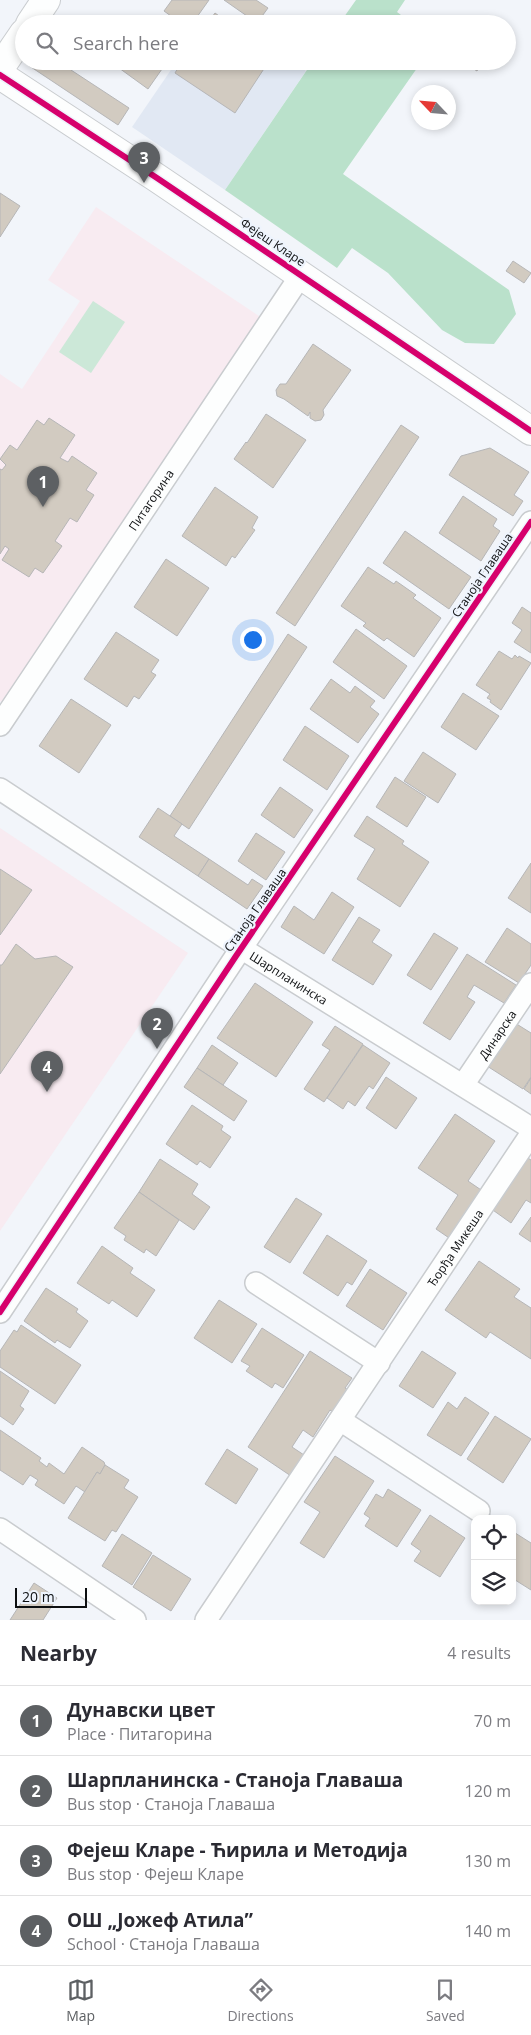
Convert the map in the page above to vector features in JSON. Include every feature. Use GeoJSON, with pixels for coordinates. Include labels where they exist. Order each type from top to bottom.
{"type":"FeatureCollection","features":[{"type":"Feature","properties":{"kind":"street"},"geometry":{"type":"LineString","coordinates":[[36,15],[46,0]]}},
{"type":"Feature","properties":{"kind":"street"},"geometry":{"type":"LineString","coordinates":[[0,68],[15,46]]}},
{"type":"Feature","properties":{"kind":"street","name":"Фејеш Кларе"},"geometry":{"type":"LineString","coordinates":[[0,75],[157,178],[531,431]]}},
{"type":"Feature","properties":{"kind":"street","name":"Питагорина"},"geometry":{"type":"LineString","coordinates":[[0,724],[301,275]]}},
{"type":"Feature","properties":{"kind":"street","name":"Станоја Главаша"},"geometry":{"type":"LineString","coordinates":[[0,1312],[241,948],[531,522]]}},
{"type":"Feature","properties":{"kind":"street","name":"Шарпланинска"},"geometry":{"type":"LineString","coordinates":[[0,789],[241,948],[531,1128]]}},
{"type":"Feature","properties":{"kind":"street","name":"Динарска"},"geometry":{"type":"LineString","coordinates":[[463,1085],[531,984]]}},
{"type":"Feature","properties":{"kind":"street","name":"Ђорђа Микеша"},"geometry":{"type":"LineString","coordinates":[[206,1620],[531,1134]]}},
{"type":"Feature","properties":{"kind":"street"},"geometry":{"type":"LineString","coordinates":[[256,1283],[379,1363]]}},
{"type":"Feature","properties":{"kind":"street"},"geometry":{"type":"LineString","coordinates":[[340,1420],[479,1511]]}},
{"type":"Feature","properties":{"kind":"street"},"geometry":{"type":"LineString","coordinates":[[0,1529],[135,1620]]}},
{"type":"Feature","properties":{"kind":"shaded area"},"geometry":{"type":"Polygon","coordinates":[[[171,70],[306,71],[225,190],[132,127],[171,70]]]}},
{"type":"Feature","properties":{"kind":"shaded area"},"geometry":{"type":"Polygon","coordinates":[[[96,207],[262,318],[2,703],[0,701],[0,374],[22,389],[80,301],[48,280],[96,207]]]}},
{"type":"Feature","properties":{"kind":"shaded area"},"geometry":{"type":"Polygon","coordinates":[[[0,828],[188,953],[0,1231],[0,828]]]}},
{"type":"Feature","properties":{"kind":"green space"},"geometry":{"type":"Polygon","coordinates":[[[356,0],[405,0],[397,12],[401,15],[345,15],[356,0]]]}},
{"type":"Feature","properties":{"kind":"green space"},"geometry":{"type":"Polygon","coordinates":[[[307,70],[416,70],[343,174],[509,290],[516,314],[494,344],[465,343],[442,330],[388,273],[352,248],[337,268],[225,190],[307,70]]]}},
{"type":"Feature","properties":{"kind":"green space"},"geometry":{"type":"Polygon","coordinates":[[[93,301],[125,322],[91,373],[59,352],[93,301]]]}},
{"type":"Feature","properties":{"kind":"building"},"geometry":{"type":"Polygon","coordinates":[[[172,0],[209,0],[198,15],[170,15],[164,11],[172,0]]]}},
{"type":"Feature","properties":{"kind":"building"},"geometry":{"type":"Polygon","coordinates":[[[224,0],[256,0],[268,8],[263,15],[246,15],[224,0]]]}},
{"type":"Feature","properties":{"kind":"building"},"geometry":{"type":"Polygon","coordinates":[[[36,70],[71,70],[129,108],[118,125],[36,70]]]}},
{"type":"Feature","properties":{"kind":"building"},"geometry":{"type":"Polygon","coordinates":[[[122,70],[161,70],[148,89],[122,70]]]}},
{"type":"Feature","properties":{"kind":"building"},"geometry":{"type":"Polygon","coordinates":[[[177,70],[263,70],[235,113],[175,73],[177,70]]]}},
{"type":"Feature","properties":{"kind":"building"},"geometry":{"type":"Polygon","coordinates":[[[0,193],[20,206],[0,237],[0,193]]]}},
{"type":"Feature","properties":{"kind":"building"},"geometry":{"type":"Polygon","coordinates":[[[513,261],[531,273],[524,283],[506,271],[513,261]]]}},
{"type":"Feature","properties":{"kind":"building"},"geometry":{"type":"Polygon","coordinates":[[[313,344],[351,370],[323,410],[324,415],[321,420],[315,421],[310,418],[310,412],[308,416],[277,396],[276,390],[280,384],[286,384],[313,344]]]}},
{"type":"Feature","properties":{"kind":"building"},"geometry":{"type":"Polygon","coordinates":[[[266,414],[306,440],[273,488],[234,459],[266,414]]]}},
{"type":"Feature","properties":{"kind":"building"},"geometry":{"type":"Polygon","coordinates":[[[49,418],[75,435],[60,458],[68,462],[72,456],[97,473],[86,490],[94,495],[77,522],[70,518],[55,541],[62,546],[43,573],[35,568],[29,577],[2,560],[9,549],[5,546],[0,554],[0,469],[2,470],[6,465],[0,459],[10,445],[17,450],[37,420],[44,425],[49,418]]]}},
{"type":"Feature","properties":{"kind":"building"},"geometry":{"type":"Polygon","coordinates":[[[401,425],[419,437],[295,626],[276,613],[401,425]]]}},
{"type":"Feature","properties":{"kind":"building"},"geometry":{"type":"Polygon","coordinates":[[[490,448],[529,472],[514,495],[523,501],[513,516],[449,475],[461,456],[490,448]]]}},
{"type":"Feature","properties":{"kind":"building"},"geometry":{"type":"Polygon","coordinates":[[[215,487],[258,517],[252,528],[255,530],[235,558],[232,556],[226,566],[182,536],[215,487]]]}},
{"type":"Feature","properties":{"kind":"building"},"geometry":{"type":"Polygon","coordinates":[[[463,496],[497,519],[493,526],[500,531],[481,561],[439,533],[463,496]]]}},
{"type":"Feature","properties":{"kind":"building"},"geometry":{"type":"Polygon","coordinates":[[[405,531],[471,577],[449,609],[383,563],[405,531]]]}},
{"type":"Feature","properties":{"kind":"building"},"geometry":{"type":"Polygon","coordinates":[[[166,559],[209,588],[177,636],[134,607],[166,559]]]}},
{"type":"Feature","properties":{"kind":"building"},"geometry":{"type":"Polygon","coordinates":[[[368,567],[394,584],[396,581],[416,595],[413,598],[441,618],[414,657],[387,638],[384,641],[363,626],[366,623],[341,606],[368,567]]]}},
{"type":"Feature","properties":{"kind":"building"},"geometry":{"type":"Polygon","coordinates":[[[522,607],[531,613],[531,653],[514,642],[522,630],[512,623],[522,607]]]}},
{"type":"Feature","properties":{"kind":"building"},"geometry":{"type":"Polygon","coordinates":[[[356,629],[407,666],[384,699],[333,662],[356,629]]]}},
{"type":"Feature","properties":{"kind":"building"},"geometry":{"type":"Polygon","coordinates":[[[116,632],[159,660],[151,672],[156,675],[139,699],[134,696],[127,707],[84,679],[116,632]]]}},
{"type":"Feature","properties":{"kind":"building"},"geometry":{"type":"Polygon","coordinates":[[[288,634],[307,647],[189,829],[170,816],[288,634]]]}},
{"type":"Feature","properties":{"kind":"building"},"geometry":{"type":"Polygon","coordinates":[[[499,651],[512,659],[515,655],[531,663],[501,710],[487,698],[490,694],[476,685],[499,651]]]}},
{"type":"Feature","properties":{"kind":"building"},"geometry":{"type":"Polygon","coordinates":[[[331,679],[350,693],[355,686],[375,701],[370,707],[379,714],[358,743],[310,709],[331,679]]]}},
{"type":"Feature","properties":{"kind":"building"},"geometry":{"type":"Polygon","coordinates":[[[463,693],[499,716],[476,750],[441,727],[463,693]]]}},
{"type":"Feature","properties":{"kind":"building"},"geometry":{"type":"Polygon","coordinates":[[[71,699],[111,725],[79,773],[39,746],[71,699]]]}},
{"type":"Feature","properties":{"kind":"building"},"geometry":{"type":"Polygon","coordinates":[[[305,726],[349,756],[327,790],[283,760],[305,726]]]}},
{"type":"Feature","properties":{"kind":"building"},"geometry":{"type":"Polygon","coordinates":[[[423,752],[456,774],[438,803],[404,781],[423,752]]]}},
{"type":"Feature","properties":{"kind":"building"},"geometry":{"type":"Polygon","coordinates":[[[395,777],[426,797],[407,827],[376,807],[395,777]]]}},
{"type":"Feature","properties":{"kind":"building"},"geometry":{"type":"Polygon","coordinates":[[[280,787],[313,810],[294,838],[261,815],[280,787]]]}},
{"type":"Feature","properties":{"kind":"building"},"geometry":{"type":"Polygon","coordinates":[[[158,808],[182,824],[174,836],[209,859],[198,876],[139,837],[158,808]]]}},
{"type":"Feature","properties":{"kind":"building"},"geometry":{"type":"Polygon","coordinates":[[[367,816],[404,841],[402,844],[429,862],[400,907],[357,879],[375,849],[354,836],[367,816]]]}},
{"type":"Feature","properties":{"kind":"building"},"geometry":{"type":"Polygon","coordinates":[[[256,833],[285,852],[266,880],[238,861],[256,833]]]}},
{"type":"Feature","properties":{"kind":"building"},"geometry":{"type":"Polygon","coordinates":[[[209,859],[248,885],[252,879],[263,886],[247,909],[198,876],[209,859]]]}},
{"type":"Feature","properties":{"kind":"building"},"geometry":{"type":"Polygon","coordinates":[[[531,863],[531,913],[508,898],[531,863]]]}},
{"type":"Feature","properties":{"kind":"building"},"geometry":{"type":"Polygon","coordinates":[[[0,869],[32,890],[0,935],[0,869]]]}},
{"type":"Feature","properties":{"kind":"building"},"geometry":{"type":"Polygon","coordinates":[[[332,892],[354,907],[324,954],[281,927],[294,906],[314,920],[332,892]]]}},
{"type":"Feature","properties":{"kind":"building"},"geometry":{"type":"Polygon","coordinates":[[[359,917],[380,930],[372,942],[392,955],[373,985],[332,960],[359,917]]]}},
{"type":"Feature","properties":{"kind":"building"},"geometry":{"type":"Polygon","coordinates":[[[507,928],[531,944],[531,965],[519,983],[485,962],[507,928]]]}},
{"type":"Feature","properties":{"kind":"building"},"geometry":{"type":"Polygon","coordinates":[[[434,933],[458,948],[431,990],[407,975],[434,933]]]}},
{"type":"Feature","properties":{"kind":"building"},"geometry":{"type":"Polygon","coordinates":[[[16,944],[35,959],[56,956],[73,967],[0,1074],[0,965],[2,965],[16,944]]]}},
{"type":"Feature","properties":{"kind":"building"},"geometry":{"type":"Polygon","coordinates":[[[467,954],[516,985],[504,1003],[474,985],[467,997],[475,1002],[450,1040],[423,1023],[467,954]]]}},
{"type":"Feature","properties":{"kind":"building"},"geometry":{"type":"Polygon","coordinates":[[[255,983],[313,1022],[276,1077],[217,1038],[255,983]]]}},
{"type":"Feature","properties":{"kind":"building"},"geometry":{"type":"Polygon","coordinates":[[[515,1023],[531,1033],[531,1077],[523,1089],[487,1066],[515,1023]]]}},
{"type":"Feature","properties":{"kind":"building"},"geometry":{"type":"Polygon","coordinates":[[[335,1026],[363,1044],[324,1102],[304,1089],[330,1050],[322,1045],[335,1026]]]}},
{"type":"Feature","properties":{"kind":"building"},"geometry":{"type":"Polygon","coordinates":[[[212,1045],[238,1063],[223,1085],[197,1068],[212,1045]]]}},
{"type":"Feature","properties":{"kind":"building"},"geometry":{"type":"Polygon","coordinates":[[[363,1045],[390,1063],[373,1089],[369,1086],[355,1106],[348,1101],[343,1109],[327,1098],[363,1045]]]}},
{"type":"Feature","properties":{"kind":"building"},"geometry":{"type":"Polygon","coordinates":[[[197,1068],[247,1101],[234,1121],[184,1087],[197,1068]]]}},
{"type":"Feature","properties":{"kind":"building"},"geometry":{"type":"Polygon","coordinates":[[[386,1077],[417,1098],[396,1129],[366,1108],[386,1077]]]}},
{"type":"Feature","properties":{"kind":"building"},"geometry":{"type":"Polygon","coordinates":[[[531,1078],[531,1094],[524,1089],[531,1078]]]}},
{"type":"Feature","properties":{"kind":"building"},"geometry":{"type":"Polygon","coordinates":[[[192,1105],[223,1126],[221,1130],[231,1137],[210,1168],[200,1161],[197,1165],[166,1144],[192,1105]]]}},
{"type":"Feature","properties":{"kind":"building"},"geometry":{"type":"Polygon","coordinates":[[[455,1114],[495,1141],[468,1181],[487,1194],[455,1242],[436,1229],[458,1195],[418,1168],[455,1114]]]}},
{"type":"Feature","properties":{"kind":"building"},"geometry":{"type":"Polygon","coordinates":[[[523,1155],[531,1160],[531,1203],[526,1200],[511,1223],[490,1208],[523,1155]]]}},
{"type":"Feature","properties":{"kind":"building"},"geometry":{"type":"Polygon","coordinates":[[[160,1159],[198,1184],[192,1194],[210,1207],[194,1230],[139,1192],[160,1159]]]}},
{"type":"Feature","properties":{"kind":"building"},"geometry":{"type":"Polygon","coordinates":[[[139,1192],[179,1220],[156,1256],[146,1249],[144,1253],[124,1240],[126,1236],[114,1228],[139,1192]]]}},
{"type":"Feature","properties":{"kind":"building"},"geometry":{"type":"Polygon","coordinates":[[[296,1198],[322,1214],[290,1263],[264,1247],[296,1198]]]}},
{"type":"Feature","properties":{"kind":"building"},"geometry":{"type":"Polygon","coordinates":[[[531,1217],[531,1242],[519,1234],[531,1217]]]}},
{"type":"Feature","properties":{"kind":"building"},"geometry":{"type":"Polygon","coordinates":[[[327,1235],[367,1261],[352,1285],[347,1282],[338,1296],[303,1273],[327,1235]]]}},
{"type":"Feature","properties":{"kind":"building"},"geometry":{"type":"Polygon","coordinates":[[[102,1246],[133,1268],[130,1273],[155,1290],[137,1317],[112,1300],[109,1304],[77,1283],[102,1246]]]}},
{"type":"Feature","properties":{"kind":"building"},"geometry":{"type":"Polygon","coordinates":[[[479,1261],[520,1289],[514,1297],[531,1308],[531,1359],[490,1332],[486,1338],[445,1310],[479,1261]]]}},
{"type":"Feature","properties":{"kind":"building"},"geometry":{"type":"Polygon","coordinates":[[[370,1269],[407,1293],[383,1330],[346,1306],[370,1269]]]}},
{"type":"Feature","properties":{"kind":"building"},"geometry":{"type":"Polygon","coordinates":[[[46,1288],[78,1309],[76,1312],[88,1321],[70,1348],[57,1340],[55,1343],[24,1321],[46,1288]]]}},
{"type":"Feature","properties":{"kind":"building"},"geometry":{"type":"Polygon","coordinates":[[[219,1300],[257,1324],[232,1363],[194,1338],[219,1300]]]}},
{"type":"Feature","properties":{"kind":"building"},"geometry":{"type":"Polygon","coordinates":[[[21,1325],[81,1365],[55,1404],[0,1367],[0,1351],[14,1330],[17,1332],[21,1325]]]}},
{"type":"Feature","properties":{"kind":"building"},"geometry":{"type":"Polygon","coordinates":[[[262,1328],[304,1355],[283,1388],[275,1383],[272,1388],[246,1371],[250,1366],[241,1361],[262,1328]]]}},
{"type":"Feature","properties":{"kind":"building"},"geometry":{"type":"Polygon","coordinates":[[[310,1351],[352,1378],[345,1388],[352,1392],[337,1415],[330,1410],[313,1437],[303,1430],[292,1447],[304,1455],[291,1476],[248,1447],[310,1351]]]}},
{"type":"Feature","properties":{"kind":"building"},"geometry":{"type":"Polygon","coordinates":[[[422,1351],[456,1373],[433,1408],[399,1386],[422,1351]]]}},
{"type":"Feature","properties":{"kind":"building"},"geometry":{"type":"Polygon","coordinates":[[[0,1371],[29,1391],[20,1406],[24,1409],[13,1425],[0,1416],[0,1371]]]}},
{"type":"Feature","properties":{"kind":"building"},"geometry":{"type":"Polygon","coordinates":[[[465,1397],[489,1413],[461,1456],[427,1435],[448,1402],[457,1409],[465,1397]]]}},
{"type":"Feature","properties":{"kind":"building"},"geometry":{"type":"Polygon","coordinates":[[[495,1416],[531,1439],[503,1483],[467,1459],[495,1416]]]}},
{"type":"Feature","properties":{"kind":"building"},"geometry":{"type":"Polygon","coordinates":[[[0,1430],[41,1458],[39,1461],[47,1467],[49,1463],[64,1474],[82,1447],[104,1462],[105,1465],[100,1474],[97,1472],[85,1492],[76,1486],[64,1504],[35,1485],[38,1480],[30,1475],[23,1485],[0,1470],[0,1430]]]}},
{"type":"Feature","properties":{"kind":"building"},"geometry":{"type":"Polygon","coordinates":[[[227,1449],[258,1469],[236,1504],[205,1484],[227,1449]]]}},
{"type":"Feature","properties":{"kind":"building"},"geometry":{"type":"Polygon","coordinates":[[[335,1456],[374,1481],[324,1558],[300,1543],[320,1512],[304,1502],[335,1456]]]}},
{"type":"Feature","properties":{"kind":"building"},"geometry":{"type":"Polygon","coordinates":[[[105,1465],[129,1480],[124,1488],[138,1497],[116,1532],[112,1530],[105,1541],[68,1518],[97,1472],[100,1474],[105,1465]]]}},
{"type":"Feature","properties":{"kind":"building"},"geometry":{"type":"Polygon","coordinates":[[[388,1489],[421,1510],[397,1547],[365,1526],[370,1518],[364,1514],[376,1494],[383,1498],[388,1489]]]}},
{"type":"Feature","properties":{"kind":"building"},"geometry":{"type":"Polygon","coordinates":[[[430,1515],[465,1538],[440,1577],[414,1561],[421,1551],[411,1544],[430,1515]]]}},
{"type":"Feature","properties":{"kind":"building"},"geometry":{"type":"Polygon","coordinates":[[[122,1534],[152,1553],[132,1585],[102,1566],[122,1534]]]}},
{"type":"Feature","properties":{"kind":"building"},"geometry":{"type":"Polygon","coordinates":[[[516,1534],[531,1543],[531,1590],[516,1581],[516,1534]]]}},
{"type":"Feature","properties":{"kind":"building"},"geometry":{"type":"Polygon","coordinates":[[[153,1555],[191,1579],[171,1611],[133,1587],[153,1555]]]}},
{"type":"Feature","properties":{"kind":"building"},"geometry":{"type":"Polygon","coordinates":[[[34,1583],[57,1598],[43,1620],[10,1620],[34,1583]]]}},
{"type":"Feature","properties":{"kind":"cycle path"},"geometry":{"type":"LineString","coordinates":[[0,75],[157,178],[531,431]]}},
{"type":"Feature","properties":{"kind":"cycle path"},"geometry":{"type":"LineString","coordinates":[[0,1312],[236,956],[531,522]]}},
{"type":"Feature","properties":{"kind":"place","name":"Фејеш Кларе - Ћирила и Методија"},"geometry":{"type":"Point","coordinates":[144,183]}},
{"type":"Feature","properties":{"kind":"place","name":"Дунавски цвет"},"geometry":{"type":"Point","coordinates":[43,507]}},
{"type":"Feature","properties":{"kind":"place","name":"Шарпланинска - Станоја Главаша"},"geometry":{"type":"Point","coordinates":[157,1049]}},
{"type":"Feature","properties":{"kind":"place","name":"ОШ „Јожеф Атила”"},"geometry":{"type":"Point","coordinates":[47,1092]}}]}
